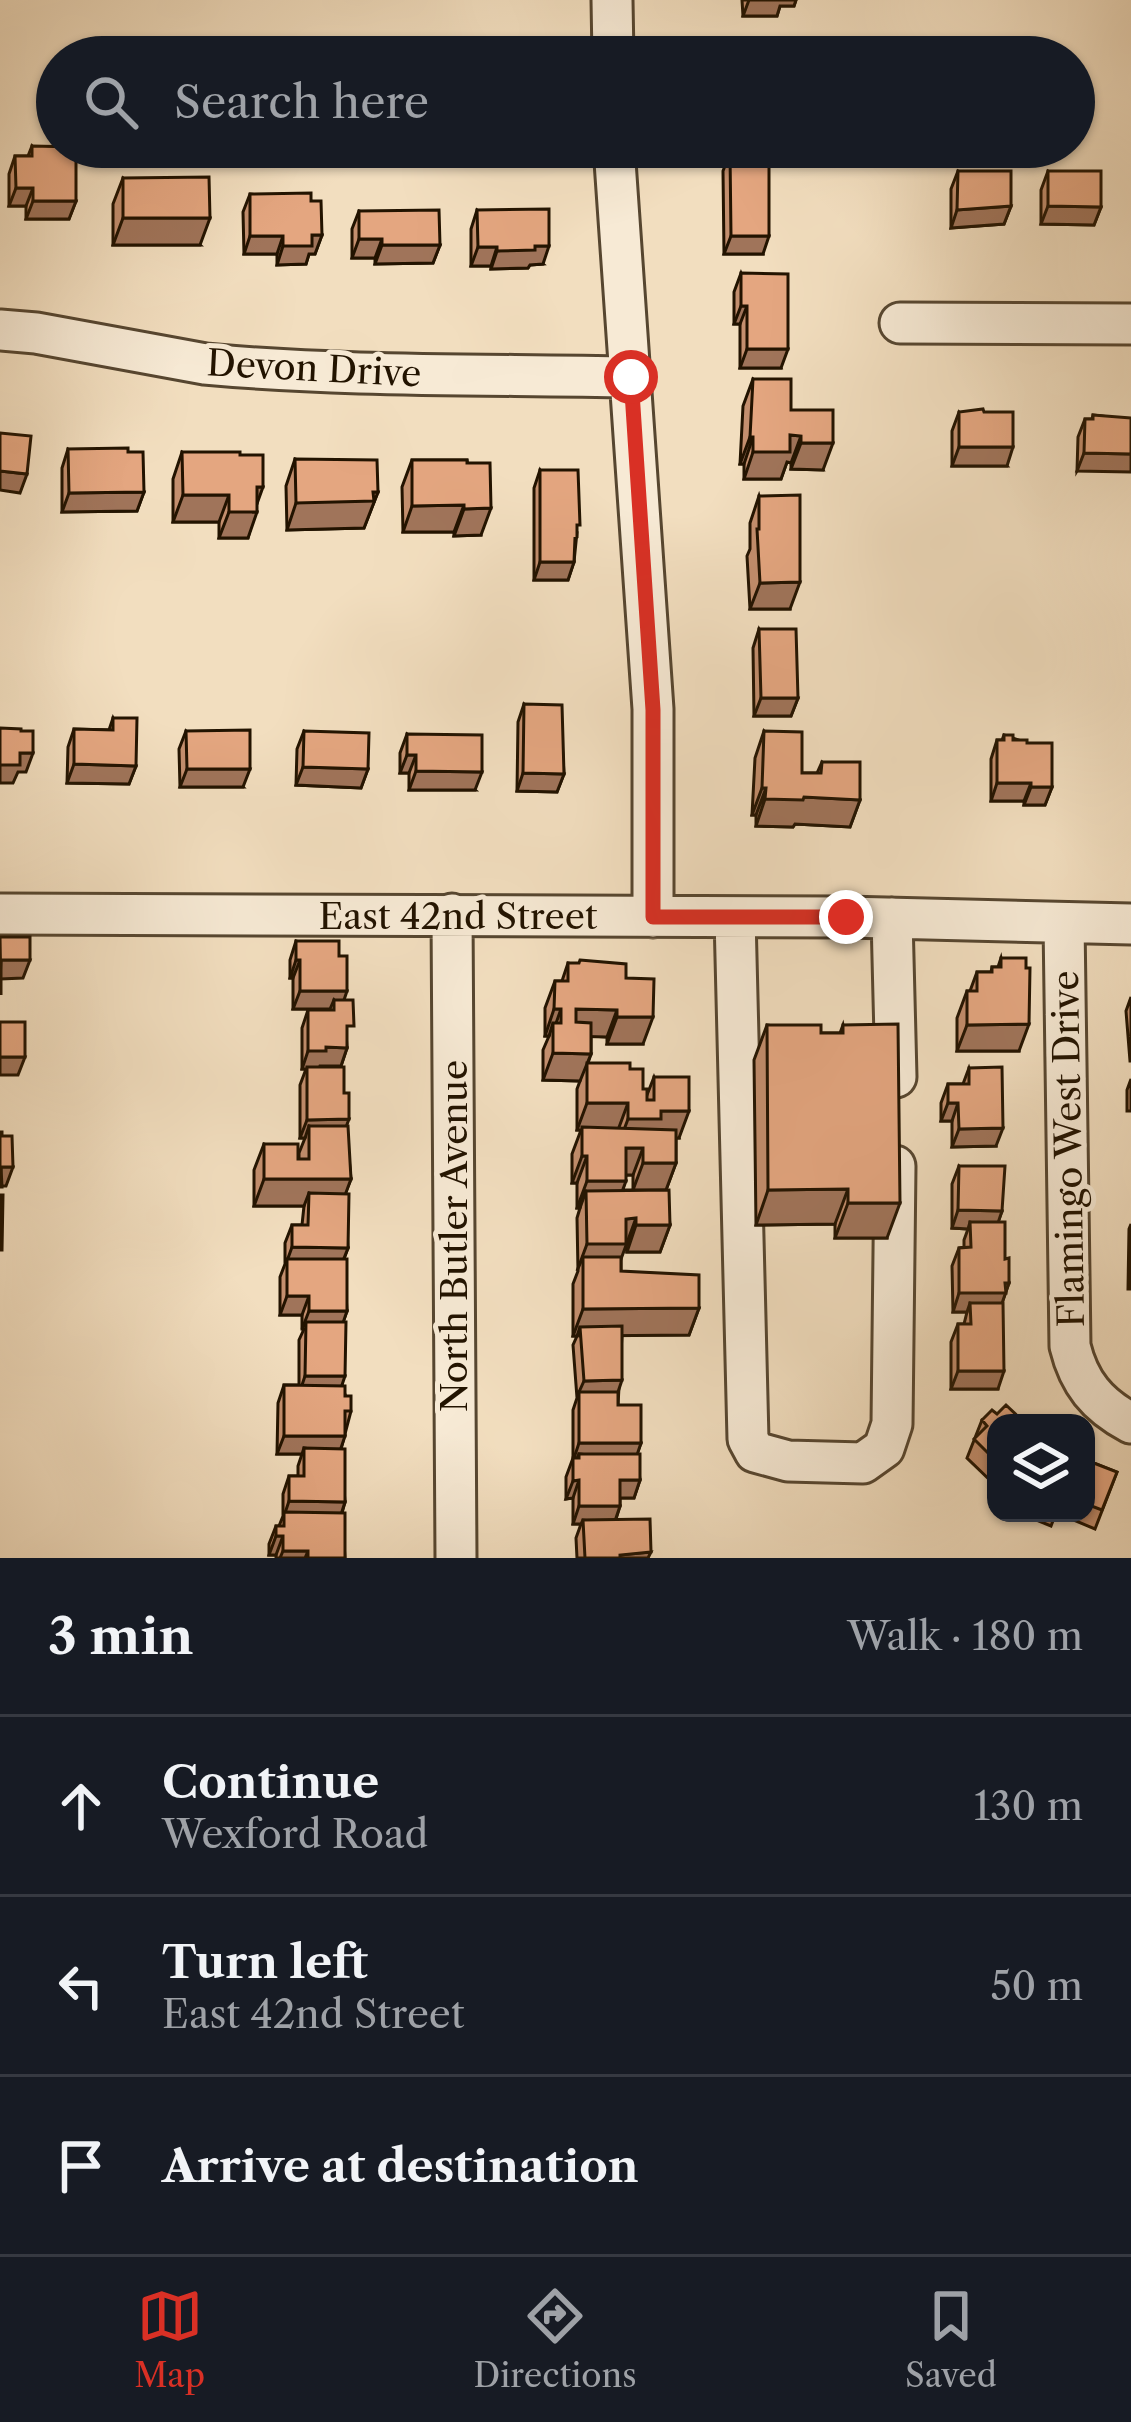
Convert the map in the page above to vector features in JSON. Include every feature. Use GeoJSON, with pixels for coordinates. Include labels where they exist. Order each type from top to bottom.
{"type":"FeatureCollection","features":[{"type":"Feature","properties":{"kind":"street"},"geometry":{"type":"LineString","coordinates":[[612,0],[613,36]]}},
{"type":"Feature","properties":{"kind":"street"},"geometry":{"type":"LineString","coordinates":[[616,168],[653,710],[653,917]]}},
{"type":"Feature","properties":{"kind":"street"},"geometry":{"type":"LineString","coordinates":[[900,323],[1131,324]]}},
{"type":"Feature","properties":{"kind":"street","name":"Devon Drive"},"geometry":{"type":"LineString","coordinates":[[0,330],[231,367],[631,377]]}},
{"type":"Feature","properties":{"kind":"street","name":"East 42nd Street"},"geometry":{"type":"LineString","coordinates":[[0,914],[452,914],[1131,924]]}},
{"type":"Feature","properties":{"kind":"street","name":"North Butler Avenue"},"geometry":{"type":"LineString","coordinates":[[452,914],[456,1558]]}},
{"type":"Feature","properties":{"kind":"street"},"geometry":{"type":"LineString","coordinates":[[735,917],[748,1439],[755,1452],[788,1461],[863,1463],[884,1448],[892,1424],[896,1097],[892,918]]}},
{"type":"Feature","properties":{"kind":"street","name":"Flamingo West Drive"},"geometry":{"type":"LineString","coordinates":[[1064,922],[1070,1346],[1091,1394],[1131,1423]]}},
{"type":"Feature","properties":{"kind":"building"},"geometry":{"type":"Polygon","coordinates":[[[32,146],[36,146],[36,168],[76,168],[76,201],[33,201],[33,188],[16,188],[15,156],[32,156],[32,146]]]}},
{"type":"Feature","properties":{"kind":"building"},"geometry":{"type":"Polygon","coordinates":[[[730,168],[769,168],[769,236],[731,236],[730,168]]]}},
{"type":"Feature","properties":{"kind":"building"},"geometry":{"type":"Polygon","coordinates":[[[958,171],[1011,171],[1011,206],[957,210],[958,171]]]}},
{"type":"Feature","properties":{"kind":"building"},"geometry":{"type":"Polygon","coordinates":[[[1048,171],[1101,171],[1101,207],[1048,206],[1048,171]]]}},
{"type":"Feature","properties":{"kind":"building"},"geometry":{"type":"Polygon","coordinates":[[[209,177],[210,218],[123,218],[123,178],[209,177]]]}},
{"type":"Feature","properties":{"kind":"building"},"geometry":{"type":"Polygon","coordinates":[[[311,193],[311,201],[321,201],[322,235],[312,235],[312,246],[283,246],[283,236],[250,236],[250,194],[311,193]]]}},
{"type":"Feature","properties":{"kind":"building"},"geometry":{"type":"Polygon","coordinates":[[[549,209],[549,246],[497,251],[497,247],[478,247],[477,210],[549,209]]]}},
{"type":"Feature","properties":{"kind":"building"},"geometry":{"type":"Polygon","coordinates":[[[439,210],[440,245],[382,245],[382,239],[359,239],[359,211],[439,210]]]}},
{"type":"Feature","properties":{"kind":"building"},"geometry":{"type":"Polygon","coordinates":[[[741,273],[788,274],[788,349],[747,349],[741,273]]]}},
{"type":"Feature","properties":{"kind":"building"},"geometry":{"type":"Polygon","coordinates":[[[753,379],[791,379],[791,410],[833,410],[833,443],[801,443],[801,436],[790,435],[790,452],[753,452],[753,379]]]}},
{"type":"Feature","properties":{"kind":"building"},"geometry":{"type":"Polygon","coordinates":[[[959,412],[1013,412],[1013,447],[959,447],[959,412]]]}},
{"type":"Feature","properties":{"kind":"building"},"geometry":{"type":"Polygon","coordinates":[[[1093,415],[1131,418],[1131,454],[1084,453],[1085,419],[1093,415]]]}},
{"type":"Feature","properties":{"kind":"building"},"geometry":{"type":"Polygon","coordinates":[[[0,433],[31,436],[27,474],[0,471],[0,433]]]}},
{"type":"Feature","properties":{"kind":"building"},"geometry":{"type":"Polygon","coordinates":[[[128,448],[128,452],[143,452],[144,492],[69,493],[68,449],[128,448]]]}},
{"type":"Feature","properties":{"kind":"building"},"geometry":{"type":"Polygon","coordinates":[[[182,452],[263,455],[257,512],[229,512],[229,495],[183,495],[182,452]]]}},
{"type":"Feature","properties":{"kind":"building"},"geometry":{"type":"Polygon","coordinates":[[[295,459],[377,460],[374,501],[296,503],[295,459]]]}},
{"type":"Feature","properties":{"kind":"building"},"geometry":{"type":"Polygon","coordinates":[[[412,460],[490,463],[491,508],[412,506],[412,460]]]}},
{"type":"Feature","properties":{"kind":"building"},"geometry":{"type":"Polygon","coordinates":[[[540,470],[578,470],[580,525],[574,562],[540,562],[540,470]]]}},
{"type":"Feature","properties":{"kind":"building"},"geometry":{"type":"Polygon","coordinates":[[[800,495],[800,582],[760,583],[759,496],[800,495]]]}},
{"type":"Feature","properties":{"kind":"building"},"geometry":{"type":"Polygon","coordinates":[[[759,629],[796,629],[798,698],[761,698],[759,629]]]}},
{"type":"Feature","properties":{"kind":"building"},"geometry":{"type":"Polygon","coordinates":[[[524,704],[562,705],[564,774],[523,773],[524,704]]]}},
{"type":"Feature","properties":{"kind":"building"},"geometry":{"type":"Polygon","coordinates":[[[113,718],[137,718],[136,766],[74,764],[74,729],[113,730],[113,718]]]}},
{"type":"Feature","properties":{"kind":"building"},"geometry":{"type":"Polygon","coordinates":[[[0,728],[33,731],[33,753],[20,753],[20,765],[0,765],[0,728]]]}},
{"type":"Feature","properties":{"kind":"building"},"geometry":{"type":"Polygon","coordinates":[[[250,730],[250,769],[187,769],[186,731],[250,730]]]}},
{"type":"Feature","properties":{"kind":"building"},"geometry":{"type":"Polygon","coordinates":[[[304,731],[369,733],[368,769],[303,767],[304,731]]]}},
{"type":"Feature","properties":{"kind":"building"},"geometry":{"type":"Polygon","coordinates":[[[764,731],[802,732],[802,773],[821,773],[822,762],[860,762],[860,800],[765,799],[764,731]]]}},
{"type":"Feature","properties":{"kind":"building"},"geometry":{"type":"Polygon","coordinates":[[[407,734],[482,735],[482,772],[416,771],[416,755],[407,755],[407,734]]]}},
{"type":"Feature","properties":{"kind":"building"},"geometry":{"type":"Polygon","coordinates":[[[1004,735],[1027,743],[1052,743],[1052,787],[997,783],[997,740],[1004,740],[1004,735]]]}},
{"type":"Feature","properties":{"kind":"building"},"geometry":{"type":"Polygon","coordinates":[[[0,937],[30,937],[30,960],[1,960],[1,995],[0,937]]]}},
{"type":"Feature","properties":{"kind":"building"},"geometry":{"type":"Polygon","coordinates":[[[296,941],[339,941],[339,956],[347,956],[347,991],[300,991],[296,941]]]}},
{"type":"Feature","properties":{"kind":"building"},"geometry":{"type":"Polygon","coordinates":[[[1001,958],[1026,958],[1029,1024],[967,1025],[967,991],[977,991],[977,972],[1001,967],[1001,958]]]}},
{"type":"Feature","properties":{"kind":"building"},"geometry":{"type":"Polygon","coordinates":[[[568,963],[626,964],[626,978],[654,979],[653,1017],[617,1017],[617,1010],[576,1009],[576,1022],[591,1023],[591,1054],[553,1053],[553,1023],[561,1023],[561,1009],[554,1009],[555,981],[568,981],[568,963]]]}},
{"type":"Feature","properties":{"kind":"building"},"geometry":{"type":"Polygon","coordinates":[[[334,1000],[353,1000],[354,1026],[347,1026],[347,1048],[308,1051],[308,1010],[334,1010],[334,1000]]]}},
{"type":"Feature","properties":{"kind":"building"},"geometry":{"type":"Polygon","coordinates":[[[0,1022],[25,1022],[25,1057],[0,1057],[0,1022]]]}},
{"type":"Feature","properties":{"kind":"building"},"geometry":{"type":"Polygon","coordinates":[[[898,1024],[900,1203],[848,1203],[848,1189],[768,1190],[767,1025],[821,1025],[821,1033],[843,1033],[843,1025],[898,1024]]]}},
{"type":"Feature","properties":{"kind":"building"},"geometry":{"type":"Polygon","coordinates":[[[587,1063],[630,1063],[630,1069],[643,1069],[647,1100],[654,1100],[654,1077],[689,1077],[689,1111],[661,1111],[661,1119],[628,1119],[628,1103],[587,1103],[587,1063]]]}},
{"type":"Feature","properties":{"kind":"building"},"geometry":{"type":"Polygon","coordinates":[[[307,1067],[344,1067],[349,1119],[307,1120],[307,1067]]]}},
{"type":"Feature","properties":{"kind":"building"},"geometry":{"type":"Polygon","coordinates":[[[1002,1067],[1003,1128],[959,1129],[958,1103],[948,1103],[948,1084],[969,1084],[969,1068],[1002,1067]]]}},
{"type":"Feature","properties":{"kind":"building"},"geometry":{"type":"Polygon","coordinates":[[[309,1126],[348,1126],[351,1179],[264,1179],[264,1144],[298,1144],[298,1159],[309,1159],[309,1126]]]}},
{"type":"Feature","properties":{"kind":"building"},"geometry":{"type":"Polygon","coordinates":[[[582,1127],[676,1130],[676,1163],[643,1163],[643,1148],[626,1148],[626,1181],[587,1181],[582,1127]]]}},
{"type":"Feature","properties":{"kind":"building"},"geometry":{"type":"Polygon","coordinates":[[[0,1132],[12,1136],[13,1167],[1,1167],[2,1187],[0,1187],[0,1132]]]}},
{"type":"Feature","properties":{"kind":"building"},"geometry":{"type":"Polygon","coordinates":[[[959,1166],[1005,1166],[1002,1211],[958,1210],[959,1166]]]}},
{"type":"Feature","properties":{"kind":"building"},"geometry":{"type":"Polygon","coordinates":[[[669,1190],[670,1225],[636,1225],[636,1218],[626,1219],[626,1244],[587,1244],[586,1191],[669,1190]]]}},
{"type":"Feature","properties":{"kind":"building"},"geometry":{"type":"Polygon","coordinates":[[[309,1193],[349,1194],[348,1248],[292,1247],[292,1225],[308,1225],[309,1193]]]}},
{"type":"Feature","properties":{"kind":"building"},"geometry":{"type":"Polygon","coordinates":[[[3,1195],[2,1250],[0,1250],[3,1195]]]}},
{"type":"Feature","properties":{"kind":"building"},"geometry":{"type":"Polygon","coordinates":[[[970,1222],[1005,1222],[1006,1293],[959,1293],[959,1248],[971,1247],[970,1222]]]}},
{"type":"Feature","properties":{"kind":"building"},"geometry":{"type":"Polygon","coordinates":[[[583,1257],[621,1257],[621,1271],[699,1275],[699,1308],[583,1309],[583,1257]]]}},
{"type":"Feature","properties":{"kind":"building"},"geometry":{"type":"Polygon","coordinates":[[[287,1259],[347,1259],[347,1311],[309,1311],[309,1296],[287,1296],[287,1259]]]}},
{"type":"Feature","properties":{"kind":"building"},"geometry":{"type":"Polygon","coordinates":[[[970,1303],[1003,1303],[1004,1371],[958,1371],[958,1324],[971,1324],[970,1303]]]}},
{"type":"Feature","properties":{"kind":"building"},"geometry":{"type":"Polygon","coordinates":[[[306,1322],[346,1322],[345,1376],[305,1376],[306,1322]]]}},
{"type":"Feature","properties":{"kind":"building"},"geometry":{"type":"Polygon","coordinates":[[[622,1326],[622,1380],[584,1381],[580,1327],[622,1326]]]}},
{"type":"Feature","properties":{"kind":"building"},"geometry":{"type":"Polygon","coordinates":[[[284,1385],[345,1386],[351,1411],[345,1411],[345,1436],[284,1436],[284,1385]]]}},
{"type":"Feature","properties":{"kind":"building"},"geometry":{"type":"Polygon","coordinates":[[[579,1392],[618,1392],[618,1405],[641,1405],[641,1443],[579,1443],[579,1392]]]}},
{"type":"Feature","properties":{"kind":"building"},"geometry":{"type":"Polygon","coordinates":[[[987,1426],[987,1452],[974,1439],[987,1426]]]}},
{"type":"Feature","properties":{"kind":"building"},"geometry":{"type":"Polygon","coordinates":[[[304,1448],[345,1449],[345,1502],[289,1501],[289,1476],[304,1476],[304,1448]]]}},
{"type":"Feature","properties":{"kind":"building"},"geometry":{"type":"Polygon","coordinates":[[[579,1454],[640,1454],[640,1480],[620,1480],[620,1506],[579,1506],[573,1458],[579,1454]]]}},
{"type":"Feature","properties":{"kind":"building"},"geometry":{"type":"Polygon","coordinates":[[[1095,1463],[1117,1472],[1102,1510],[1095,1507],[1095,1463]]]}},
{"type":"Feature","properties":{"kind":"building"},"geometry":{"type":"Polygon","coordinates":[[[284,1512],[345,1513],[345,1558],[308,1558],[308,1551],[283,1551],[283,1536],[276,1536],[276,1526],[284,1526],[284,1512]]]}},
{"type":"Feature","properties":{"kind":"building"},"geometry":{"type":"Polygon","coordinates":[[[650,1519],[651,1552],[585,1558],[583,1520],[650,1519]]]}},
{"type":"Feature","properties":{"kind":"route"},"geometry":{"type":"LineString","coordinates":[[631,377],[653,710],[653,917],[846,917]]}}]}
